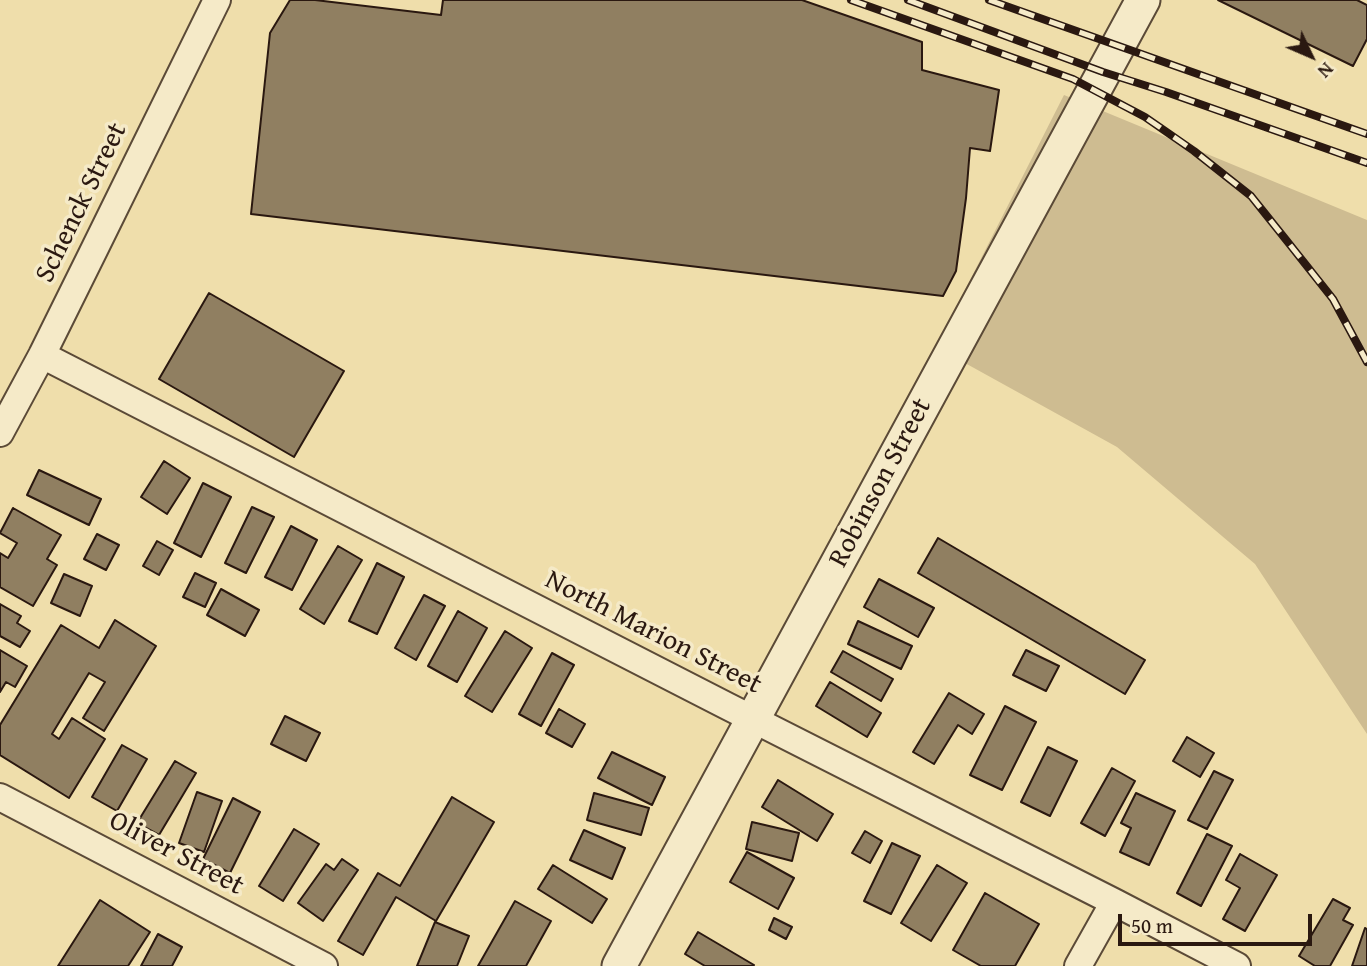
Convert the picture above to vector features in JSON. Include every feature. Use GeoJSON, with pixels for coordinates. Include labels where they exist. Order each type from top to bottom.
{"type":"FeatureCollection","features":[{"type":"Feature","properties":{"kind":"street","name":"Schenck Street"},"geometry":{"type":"LineString","coordinates":[[0,433],[42,355],[217,0]]}},
{"type":"Feature","properties":{"kind":"street","name":"Robinson Street"},"geometry":{"type":"LineString","coordinates":[[619,966],[1143,0]]}},
{"type":"Feature","properties":{"kind":"street","name":"North Marion Street"},"geometry":{"type":"LineString","coordinates":[[42,355],[1237,966]]}},
{"type":"Feature","properties":{"kind":"street","name":"Oliver Street"},"geometry":{"type":"LineString","coordinates":[[0,797],[324,966]]}},
{"type":"Feature","properties":{"kind":"street"},"geometry":{"type":"LineString","coordinates":[[1079,966],[1114,902]]}},
{"type":"Feature","properties":{"kind":"shaded area"},"geometry":{"type":"Polygon","coordinates":[[[1064,95],[1367,220],[1367,734],[1255,564],[1117,447],[936,347],[1064,95]]]}},
{"type":"Feature","properties":{"kind":"building"},"geometry":{"type":"Polygon","coordinates":[[[290,0],[315,0],[441,15],[443,0],[802,0],[922,42],[922,70],[999,90],[990,151],[970,148],[956,271],[943,296],[251,214],[270,33],[290,0]]]}},
{"type":"Feature","properties":{"kind":"building"},"geometry":{"type":"Polygon","coordinates":[[[1218,0],[1357,0],[1367,5],[1367,39],[1353,66],[1218,0]]]}},
{"type":"Feature","properties":{"kind":"building"},"geometry":{"type":"Polygon","coordinates":[[[209,293],[344,371],[294,457],[159,379],[209,293]]]}},
{"type":"Feature","properties":{"kind":"building"},"geometry":{"type":"Polygon","coordinates":[[[164,461],[190,478],[167,514],[141,497],[164,461]]]}},
{"type":"Feature","properties":{"kind":"building"},"geometry":{"type":"Polygon","coordinates":[[[39,470],[101,499],[89,525],[27,495],[39,470]]]}},
{"type":"Feature","properties":{"kind":"building"},"geometry":{"type":"Polygon","coordinates":[[[203,483],[231,497],[201,557],[174,543],[203,483]]]}},
{"type":"Feature","properties":{"kind":"building"},"geometry":{"type":"Polygon","coordinates":[[[252,507],[274,517],[246,573],[225,563],[252,507]]]}},
{"type":"Feature","properties":{"kind":"building"},"geometry":{"type":"Polygon","coordinates":[[[13,508],[61,535],[47,559],[57,565],[33,606],[0,587],[0,553],[8,558],[17,543],[0,533],[13,508]]]}},
{"type":"Feature","properties":{"kind":"building"},"geometry":{"type":"Polygon","coordinates":[[[291,526],[317,540],[292,590],[265,577],[291,526]]]}},
{"type":"Feature","properties":{"kind":"building"},"geometry":{"type":"Polygon","coordinates":[[[97,534],[119,545],[106,570],[84,559],[97,534]]]}},
{"type":"Feature","properties":{"kind":"building"},"geometry":{"type":"Polygon","coordinates":[[[938,538],[1145,660],[1125,694],[918,573],[938,538]]]}},
{"type":"Feature","properties":{"kind":"building"},"geometry":{"type":"Polygon","coordinates":[[[157,541],[173,550],[159,575],[143,566],[157,541]]]}},
{"type":"Feature","properties":{"kind":"building"},"geometry":{"type":"Polygon","coordinates":[[[338,546],[362,560],[324,624],[300,609],[338,546]]]}},
{"type":"Feature","properties":{"kind":"building"},"geometry":{"type":"Polygon","coordinates":[[[377,563],[404,577],[377,634],[349,621],[377,563]]]}},
{"type":"Feature","properties":{"kind":"building"},"geometry":{"type":"Polygon","coordinates":[[[195,573],[216,583],[205,607],[183,597],[195,573]]]}},
{"type":"Feature","properties":{"kind":"building"},"geometry":{"type":"Polygon","coordinates":[[[64,574],[92,586],[80,616],[51,603],[64,574]]]}},
{"type":"Feature","properties":{"kind":"building"},"geometry":{"type":"Polygon","coordinates":[[[879,579],[934,608],[918,637],[864,607],[879,579]]]}},
{"type":"Feature","properties":{"kind":"building"},"geometry":{"type":"Polygon","coordinates":[[[221,589],[259,610],[245,636],[207,615],[221,589]]]}},
{"type":"Feature","properties":{"kind":"building"},"geometry":{"type":"Polygon","coordinates":[[[424,595],[445,606],[416,660],[395,648],[424,595]]]}},
{"type":"Feature","properties":{"kind":"building"},"geometry":{"type":"Polygon","coordinates":[[[0,604],[21,616],[17,623],[30,631],[20,647],[0,636],[0,604]]]}},
{"type":"Feature","properties":{"kind":"building"},"geometry":{"type":"Polygon","coordinates":[[[458,611],[487,628],[457,682],[428,666],[458,611]]]}},
{"type":"Feature","properties":{"kind":"building"},"geometry":{"type":"Polygon","coordinates":[[[115,620],[156,646],[104,731],[83,718],[105,682],[89,673],[52,734],[59,739],[72,718],[105,739],[69,798],[0,755],[0,725],[61,625],[99,648],[115,620]]]}},
{"type":"Feature","properties":{"kind":"building"},"geometry":{"type":"Polygon","coordinates":[[[858,621],[912,646],[901,669],[848,644],[858,621]]]}},
{"type":"Feature","properties":{"kind":"building"},"geometry":{"type":"Polygon","coordinates":[[[505,631],[532,648],[492,712],[465,696],[505,631]]]}},
{"type":"Feature","properties":{"kind":"building"},"geometry":{"type":"Polygon","coordinates":[[[0,650],[27,666],[15,687],[6,682],[0,692],[0,650]]]}},
{"type":"Feature","properties":{"kind":"building"},"geometry":{"type":"Polygon","coordinates":[[[1026,650],[1059,666],[1046,691],[1013,675],[1026,650]]]}},
{"type":"Feature","properties":{"kind":"building"},"geometry":{"type":"Polygon","coordinates":[[[843,651],[893,679],[881,701],[831,672],[843,651]]]}},
{"type":"Feature","properties":{"kind":"building"},"geometry":{"type":"Polygon","coordinates":[[[552,653],[574,665],[541,726],[519,714],[552,653]]]}},
{"type":"Feature","properties":{"kind":"building"},"geometry":{"type":"Polygon","coordinates":[[[830,682],[881,713],[867,737],[816,706],[830,682]]]}},
{"type":"Feature","properties":{"kind":"building"},"geometry":{"type":"Polygon","coordinates":[[[949,693],[984,714],[972,734],[958,725],[934,764],[913,752],[949,693]]]}},
{"type":"Feature","properties":{"kind":"building"},"geometry":{"type":"Polygon","coordinates":[[[1005,706],[1036,722],[1002,790],[970,775],[1005,706]]]}},
{"type":"Feature","properties":{"kind":"building"},"geometry":{"type":"Polygon","coordinates":[[[559,709],[585,724],[572,747],[546,733],[559,709]]]}},
{"type":"Feature","properties":{"kind":"building"},"geometry":{"type":"Polygon","coordinates":[[[285,716],[320,733],[306,761],[271,744],[285,716]]]}},
{"type":"Feature","properties":{"kind":"building"},"geometry":{"type":"Polygon","coordinates":[[[1187,737],[1214,753],[1200,777],[1173,761],[1187,737]]]}},
{"type":"Feature","properties":{"kind":"building"},"geometry":{"type":"Polygon","coordinates":[[[122,745],[147,759],[117,811],[92,797],[122,745]]]}},
{"type":"Feature","properties":{"kind":"building"},"geometry":{"type":"Polygon","coordinates":[[[1048,747],[1077,761],[1050,816],[1021,802],[1048,747]]]}},
{"type":"Feature","properties":{"kind":"building"},"geometry":{"type":"Polygon","coordinates":[[[612,752],[665,777],[652,805],[598,778],[612,752]]]}},
{"type":"Feature","properties":{"kind":"building"},"geometry":{"type":"Polygon","coordinates":[[[175,761],[196,773],[159,835],[137,823],[175,761]]]}},
{"type":"Feature","properties":{"kind":"building"},"geometry":{"type":"Polygon","coordinates":[[[1112,768],[1135,781],[1105,836],[1081,823],[1112,768]]]}},
{"type":"Feature","properties":{"kind":"building"},"geometry":{"type":"Polygon","coordinates":[[[1214,771],[1233,780],[1207,829],[1188,820],[1214,771]]]}},
{"type":"Feature","properties":{"kind":"building"},"geometry":{"type":"Polygon","coordinates":[[[778,780],[833,814],[817,841],[762,807],[778,780]]]}},
{"type":"Feature","properties":{"kind":"building"},"geometry":{"type":"Polygon","coordinates":[[[197,792],[222,801],[204,852],[179,843],[197,792]]]}},
{"type":"Feature","properties":{"kind":"building"},"geometry":{"type":"Polygon","coordinates":[[[594,793],[649,808],[641,835],[587,820],[594,793]]]}},
{"type":"Feature","properties":{"kind":"building"},"geometry":{"type":"Polygon","coordinates":[[[1136,793],[1175,811],[1149,865],[1120,852],[1131,828],[1121,823],[1136,793]]]}},
{"type":"Feature","properties":{"kind":"building"},"geometry":{"type":"Polygon","coordinates":[[[452,797],[494,822],[436,921],[396,897],[363,955],[338,941],[378,873],[400,886],[452,797]]]}},
{"type":"Feature","properties":{"kind":"building"},"geometry":{"type":"Polygon","coordinates":[[[233,798],[260,812],[230,873],[203,859],[233,798]]]}},
{"type":"Feature","properties":{"kind":"building"},"geometry":{"type":"Polygon","coordinates":[[[752,822],[799,833],[792,861],[746,849],[752,822]]]}},
{"type":"Feature","properties":{"kind":"building"},"geometry":{"type":"Polygon","coordinates":[[[294,829],[319,844],[283,901],[259,886],[294,829]]]}},
{"type":"Feature","properties":{"kind":"building"},"geometry":{"type":"Polygon","coordinates":[[[584,830],[625,848],[612,879],[570,860],[584,830]]]}},
{"type":"Feature","properties":{"kind":"building"},"geometry":{"type":"Polygon","coordinates":[[[865,831],[882,841],[870,863],[852,853],[865,831]]]}},
{"type":"Feature","properties":{"kind":"building"},"geometry":{"type":"Polygon","coordinates":[[[1207,834],[1232,846],[1201,906],[1177,893],[1207,834]]]}},
{"type":"Feature","properties":{"kind":"building"},"geometry":{"type":"Polygon","coordinates":[[[892,843],[920,856],[891,914],[864,901],[892,843]]]}},
{"type":"Feature","properties":{"kind":"building"},"geometry":{"type":"Polygon","coordinates":[[[747,852],[794,878],[778,909],[730,882],[747,852]]]}},
{"type":"Feature","properties":{"kind":"building"},"geometry":{"type":"Polygon","coordinates":[[[1240,854],[1277,875],[1245,931],[1223,919],[1240,888],[1226,880],[1240,854]]]}},
{"type":"Feature","properties":{"kind":"building"},"geometry":{"type":"Polygon","coordinates":[[[342,859],[358,870],[323,921],[298,903],[326,864],[334,870],[342,859]]]}},
{"type":"Feature","properties":{"kind":"building"},"geometry":{"type":"Polygon","coordinates":[[[553,865],[607,899],[592,923],[538,889],[553,865]]]}},
{"type":"Feature","properties":{"kind":"building"},"geometry":{"type":"Polygon","coordinates":[[[937,865],[967,883],[931,941],[901,923],[937,865]]]}},
{"type":"Feature","properties":{"kind":"building"},"geometry":{"type":"Polygon","coordinates":[[[985,893],[1039,924],[1015,966],[981,966],[953,950],[985,893]]]}},
{"type":"Feature","properties":{"kind":"building"},"geometry":{"type":"Polygon","coordinates":[[[1333,899],[1350,908],[1343,920],[1353,925],[1330,966],[1315,966],[1299,956],[1333,899]]]}},
{"type":"Feature","properties":{"kind":"building"},"geometry":{"type":"Polygon","coordinates":[[[100,900],[150,932],[128,966],[58,966],[100,900]]]}},
{"type":"Feature","properties":{"kind":"building"},"geometry":{"type":"Polygon","coordinates":[[[515,901],[551,921],[526,966],[478,966],[515,901]]]}},
{"type":"Feature","properties":{"kind":"building"},"geometry":{"type":"Polygon","coordinates":[[[774,918],[792,927],[786,939],[769,930],[774,918]]]}},
{"type":"Feature","properties":{"kind":"building"},"geometry":{"type":"Polygon","coordinates":[[[435,922],[469,936],[457,966],[417,966],[435,922]]]}},
{"type":"Feature","properties":{"kind":"building"},"geometry":{"type":"Polygon","coordinates":[[[1365,928],[1367,966],[1352,966],[1365,928]]]}},
{"type":"Feature","properties":{"kind":"building"},"geometry":{"type":"Polygon","coordinates":[[[698,932],[754,965],[705,966],[685,954],[698,932]]]}},
{"type":"Feature","properties":{"kind":"building"},"geometry":{"type":"Polygon","coordinates":[[[158,934],[182,947],[172,966],[141,966],[158,934]]]}},
{"type":"Feature","properties":{"kind":"railway"},"geometry":{"type":"LineString","coordinates":[[851,0],[1073,79],[1145,117],[1194,151],[1251,196],[1333,299],[1367,362]]}},
{"type":"Feature","properties":{"kind":"railway"},"geometry":{"type":"LineString","coordinates":[[908,0],[1103,72],[1367,163]]}},
{"type":"Feature","properties":{"kind":"railway"},"geometry":{"type":"LineString","coordinates":[[989,0],[1367,134]]}}]}
